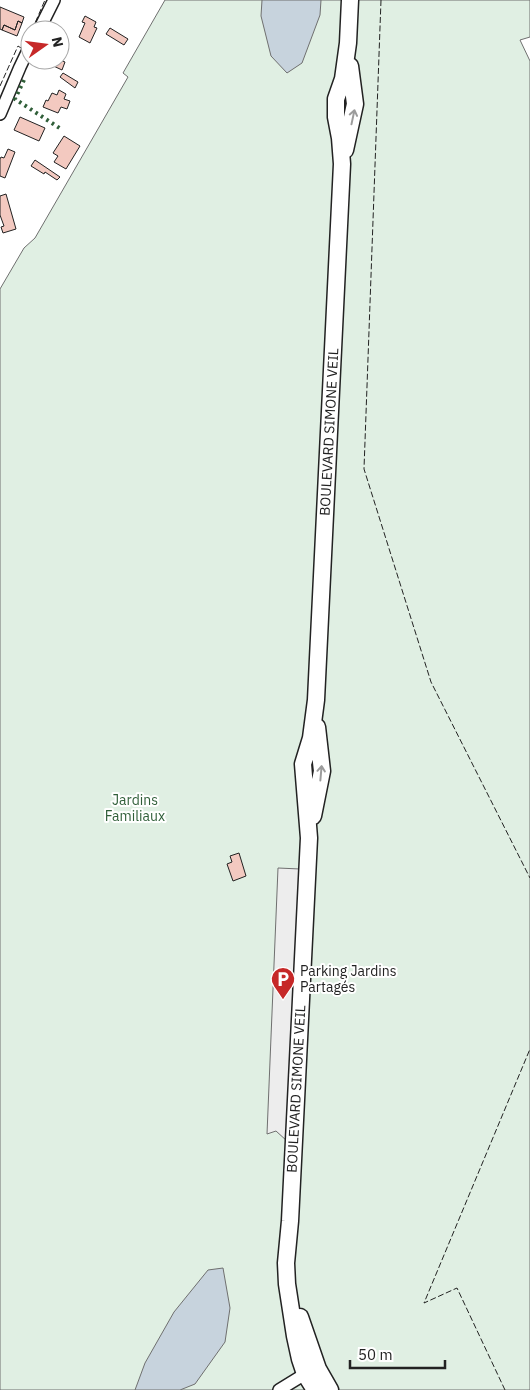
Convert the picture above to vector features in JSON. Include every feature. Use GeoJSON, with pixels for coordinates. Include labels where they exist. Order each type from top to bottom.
{"type":"FeatureCollection","features":[{"type":"Feature","properties":{"kind":"main road","name":"BOULEVARD SIMONE VEIL"},"geometry":{"type":"LineString","coordinates":[[314,1390],[305,1374],[294,1336],[286,1264],[290,1221],[309,838],[322,771],[318,743],[316,700],[342,164],[355,104],[348,43],[350,0]]}},
{"type":"Feature","properties":{"kind":"main road","name":"BOULEVARD SIMONE VEIL"},"geometry":{"type":"LineString","coordinates":[[290,1221],[291,1271],[297,1309],[318,1369],[330,1390]]}},
{"type":"Feature","properties":{"kind":"street"},"geometry":{"type":"LineString","coordinates":[[43,20],[54,0]]}},
{"type":"Feature","properties":{"kind":"street"},"geometry":{"type":"LineString","coordinates":[[0,114],[20,66]]}},
{"type":"Feature","properties":{"kind":"street"},"geometry":{"type":"LineString","coordinates":[[279,1390],[305,1374]]}},
{"type":"Feature","properties":{"kind":"green space","name":"Jardins Familiaux"},"geometry":{"type":"Polygon","coordinates":[[[165,0],[530,0],[530,37],[520,40],[530,61],[530,1390],[0,1390],[0,289],[24,248],[35,238],[128,77],[123,73],[165,0]]]}},
{"type":"Feature","properties":{"kind":"shaded area"},"geometry":{"type":"Polygon","coordinates":[[[262,0],[321,0],[320,15],[302,63],[287,73],[271,56],[261,16],[262,0]]]}},
{"type":"Feature","properties":{"kind":"shaded area","name":"Parking Jardins Partagés"},"geometry":{"type":"Polygon","coordinates":[[[278,868],[300,869],[287,1141],[276,1131],[267,1134],[278,868]]]}},
{"type":"Feature","properties":{"kind":"shaded area"},"geometry":{"type":"Polygon","coordinates":[[[223,1268],[230,1308],[225,1342],[195,1384],[180,1390],[135,1390],[145,1363],[174,1312],[208,1270],[223,1268]]]}},
{"type":"Feature","properties":{"kind":"building"},"geometry":{"type":"Polygon","coordinates":[[[0,7],[24,17],[20,22],[18,21],[15,30],[4,25],[2,30],[0,29],[0,7]]]}},
{"type":"Feature","properties":{"kind":"building"},"geometry":{"type":"Polygon","coordinates":[[[85,16],[96,22],[94,27],[97,28],[90,43],[79,37],[85,23],[82,22],[85,16]]]}},
{"type":"Feature","properties":{"kind":"building"},"geometry":{"type":"Polygon","coordinates":[[[18,21],[20,22],[20,28],[17,36],[2,30],[4,25],[15,30],[18,21]]]}},
{"type":"Feature","properties":{"kind":"building"},"geometry":{"type":"Polygon","coordinates":[[[110,28],[128,39],[124,45],[106,34],[110,28]]]}},
{"type":"Feature","properties":{"kind":"building"},"geometry":{"type":"Polygon","coordinates":[[[63,73],[78,82],[75,88],[60,77],[63,73]]]}},
{"type":"Feature","properties":{"kind":"building"},"geometry":{"type":"Polygon","coordinates":[[[59,90],[66,94],[64,99],[70,101],[67,109],[61,107],[58,113],[43,107],[52,93],[57,95],[59,90]]]}},
{"type":"Feature","properties":{"kind":"building"},"geometry":{"type":"Polygon","coordinates":[[[20,117],[45,128],[39,141],[14,130],[20,117]]]}},
{"type":"Feature","properties":{"kind":"building"},"geometry":{"type":"Polygon","coordinates":[[[64,136],[80,146],[66,169],[54,162],[58,156],[53,153],[64,136]]]}},
{"type":"Feature","properties":{"kind":"building"},"geometry":{"type":"Polygon","coordinates":[[[8,149],[15,152],[5,178],[0,176],[0,159],[1,157],[4,158],[8,149]]]}},
{"type":"Feature","properties":{"kind":"building"},"geometry":{"type":"Polygon","coordinates":[[[35,160],[60,177],[57,180],[31,166],[35,160]]]}},
{"type":"Feature","properties":{"kind":"building"},"geometry":{"type":"Polygon","coordinates":[[[6,194],[16,229],[3,233],[1,227],[4,226],[0,215],[0,196],[6,194]]]}},
{"type":"Feature","properties":{"kind":"building"},"geometry":{"type":"Polygon","coordinates":[[[239,853],[246,876],[233,881],[227,864],[232,862],[230,856],[239,853]]]}},
{"type":"Feature","properties":{"kind":"hedge"},"geometry":{"type":"LineString","coordinates":[[24,80],[15,99],[61,129]]}},
{"type":"Feature","properties":{"kind":"fence"},"geometry":{"type":"LineString","coordinates":[[36,20],[45,0]]}},
{"type":"Feature","properties":{"kind":"fence"},"geometry":{"type":"LineString","coordinates":[[381,0],[364,469],[431,682],[530,878]]}},
{"type":"Feature","properties":{"kind":"fence"},"geometry":{"type":"LineString","coordinates":[[0,86],[18,46],[20,47]]}},
{"type":"Feature","properties":{"kind":"fence"},"geometry":{"type":"LineString","coordinates":[[505,1390],[457,1288],[424,1303],[530,1049]]}},
{"type":"Feature","properties":{"kind":"place","name":"Parking Jardins Partagés"},"geometry":{"type":"Point","coordinates":[283,1000]}}]}
